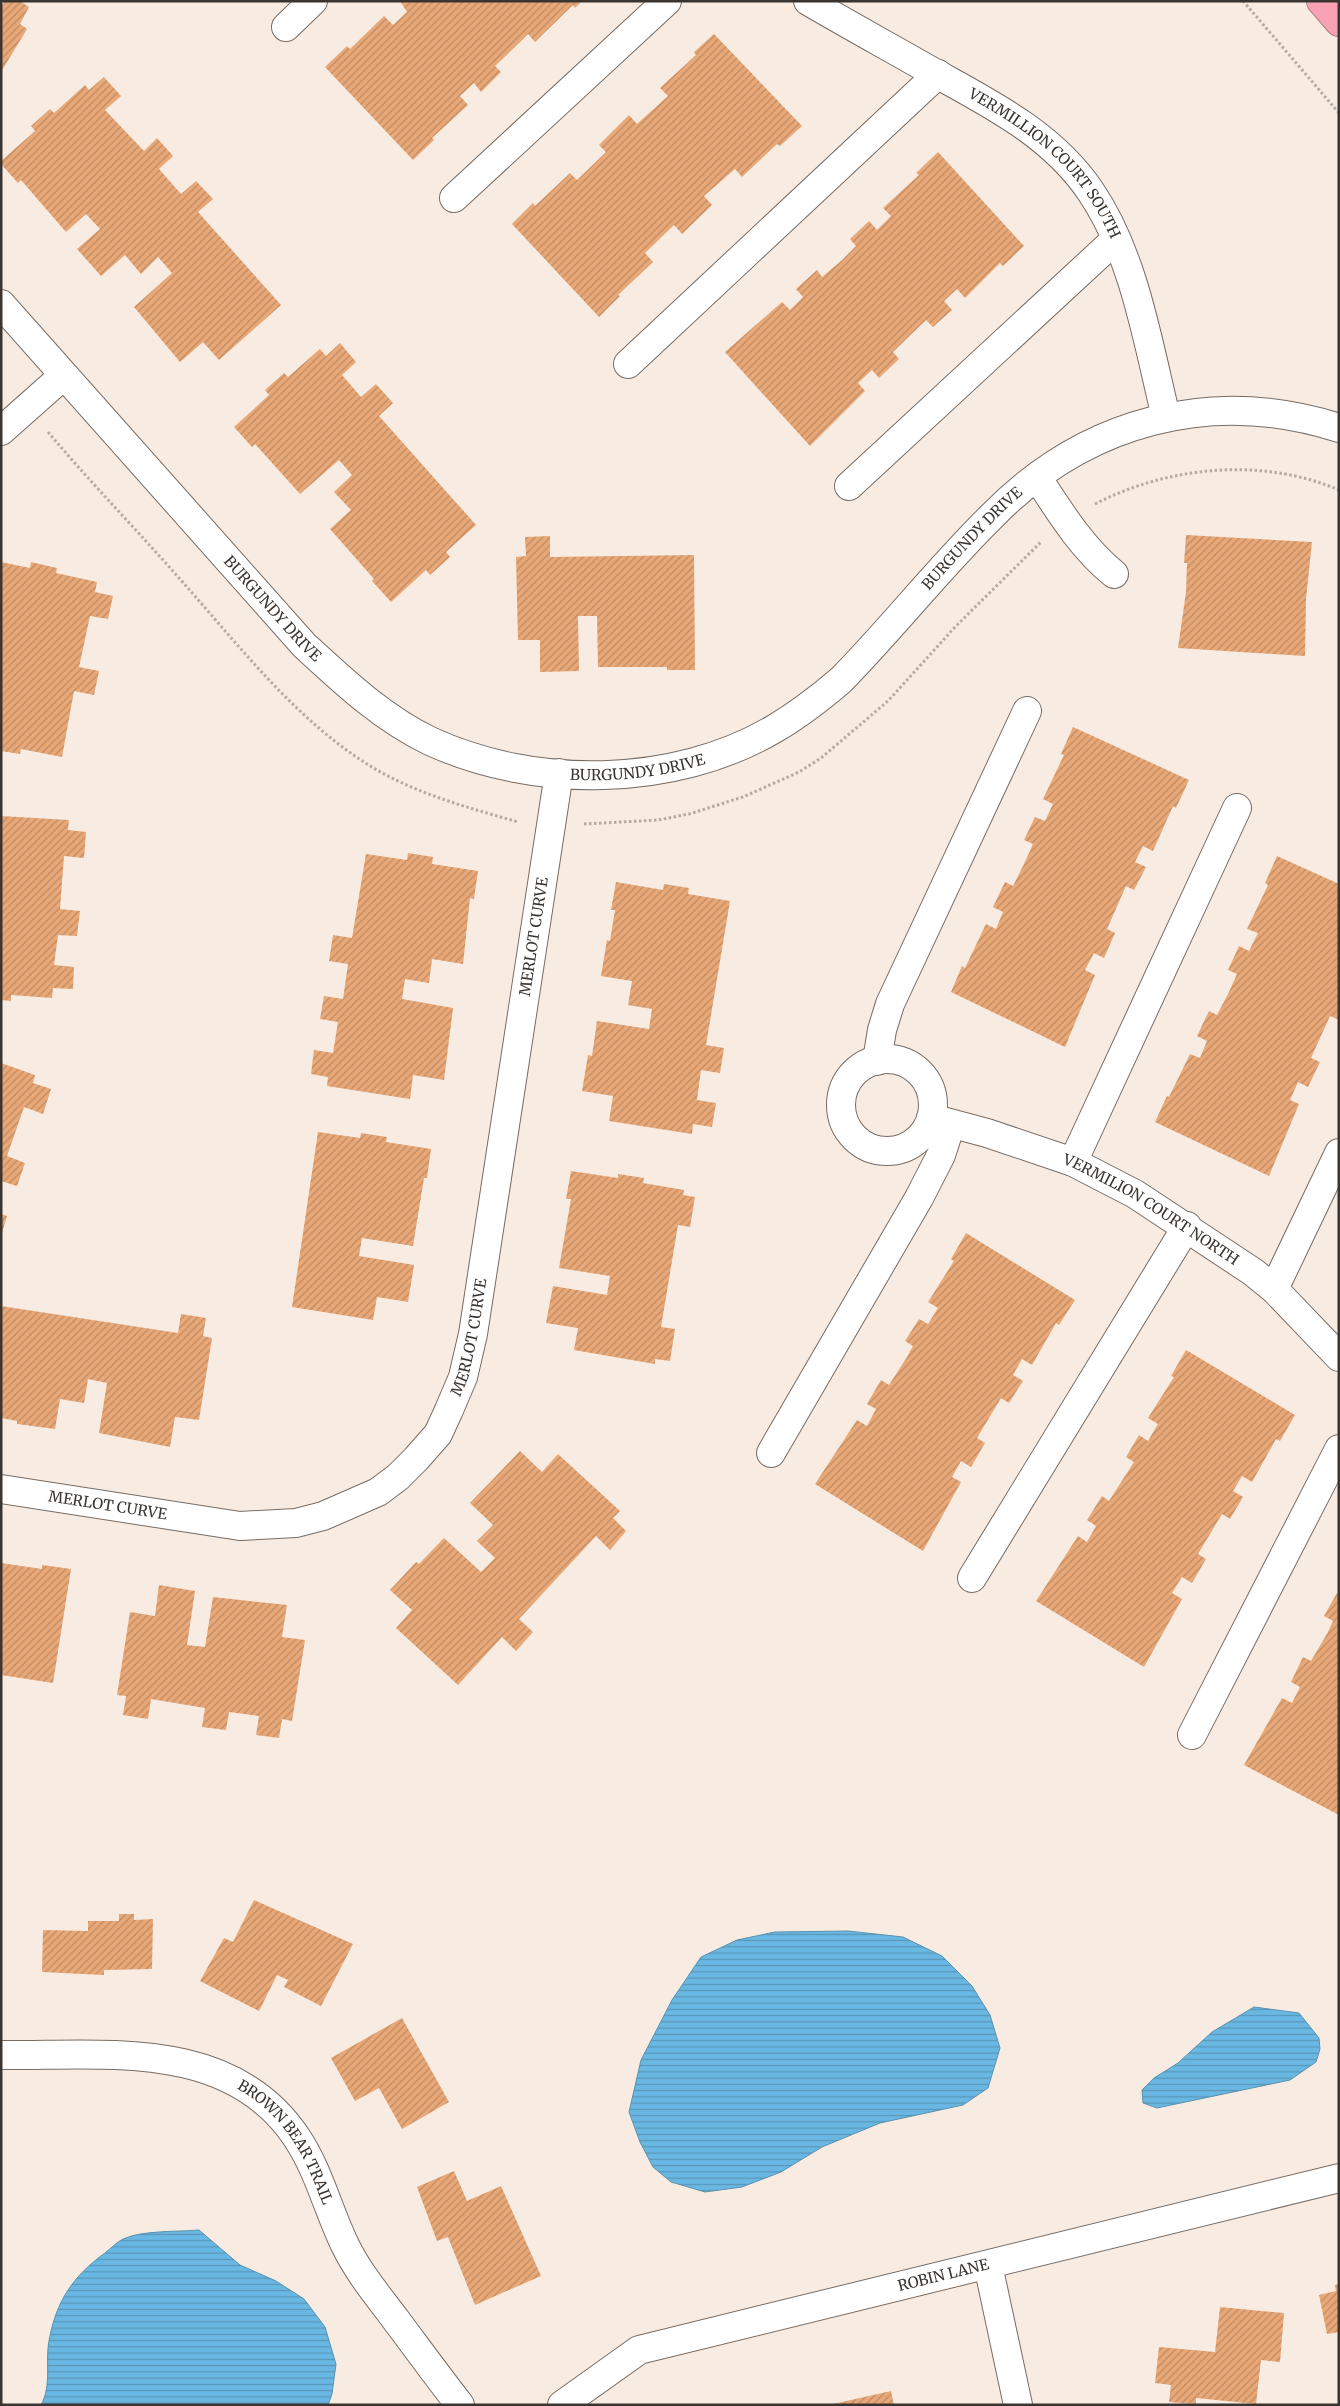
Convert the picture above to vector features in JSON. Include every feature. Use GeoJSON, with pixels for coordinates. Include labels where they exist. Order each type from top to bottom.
{"type":"FeatureCollection","features":[{"type":"Feature","properties":{"kind":"highway"},"geometry":{"type":"LineString","coordinates":[[1321,1],[1339,22]]}},
{"type":"Feature","properties":{"kind":"street"},"geometry":{"type":"LineString","coordinates":[[286,27],[312,1]]}},
{"type":"Feature","properties":{"kind":"street"},"geometry":{"type":"LineString","coordinates":[[454,198],[668,1]]}},
{"type":"Feature","properties":{"kind":"street","name":"VERMILLION COURT SOUTH"},"geometry":{"type":"LineString","coordinates":[[808,1],[998,107],[1038,137],[1068,163],[1091,191],[1116,239],[1144,328],[1166,417]]}},
{"type":"Feature","properties":{"kind":"street"},"geometry":{"type":"LineString","coordinates":[[628,364],[938,74]]}},
{"type":"Feature","properties":{"kind":"street"},"geometry":{"type":"LineString","coordinates":[[849,486],[1116,239]]}},
{"type":"Feature","properties":{"kind":"street","name":"BURGUNDY DRIVE"},"geometry":{"type":"LineString","coordinates":[[1,304],[304,645],[354,692],[428,740],[487,763],[522,770],[608,775],[662,769],[716,754],[773,730],[815,701],[841,680],[992,515],[1037,477],[1097,441],[1134,425],[1166,417],[1199,412],[1257,412],[1302,418],[1339,428]]}},
{"type":"Feature","properties":{"kind":"street"},"geometry":{"type":"LineString","coordinates":[[1,432],[63,376]]}},
{"type":"Feature","properties":{"kind":"street"},"geometry":{"type":"LineString","coordinates":[[1037,477],[1066,522],[1087,550],[1114,574]]}},
{"type":"Feature","properties":{"kind":"street"},"geometry":{"type":"LineString","coordinates":[[877,1061],[882,1030],[890,1004],[1027,710]]}},
{"type":"Feature","properties":{"kind":"street","name":"MERLOT CURVE"},"geometry":{"type":"LineString","coordinates":[[1,1489],[240,1526],[270,1525],[314,1519],[378,1492],[416,1460],[438,1434],[463,1377],[474,1334],[559,773]]}},
{"type":"Feature","properties":{"kind":"street"},"geometry":{"type":"LineString","coordinates":[[1073,1162],[1237,808]]}},
{"type":"Feature","properties":{"kind":"street"},"geometry":{"type":"LineString","coordinates":[[771,1453],[920,1198],[941,1155],[941,1121],[923,1078],[906,1064],[885,1059],[864,1066],[855,1072],[844,1091],[841,1112],[844,1122],[856,1139],[873,1149],[884,1151],[899,1149],[913,1143],[941,1121]]}},
{"type":"Feature","properties":{"kind":"street","name":"VERMILION COURT NORTH"},"geometry":{"type":"LineString","coordinates":[[941,1121],[1073,1162],[1135,1194],[1187,1226],[1274,1289],[1339,1357]]}},
{"type":"Feature","properties":{"kind":"street"},"geometry":{"type":"LineString","coordinates":[[1274,1289],[1339,1153]]}},
{"type":"Feature","properties":{"kind":"street"},"geometry":{"type":"LineString","coordinates":[[972,1578],[1187,1226]]}},
{"type":"Feature","properties":{"kind":"street"},"geometry":{"type":"LineString","coordinates":[[1192,1735],[1339,1449]]}},
{"type":"Feature","properties":{"kind":"street","name":"BROWN BEAR TRAIL"},"geometry":{"type":"LineString","coordinates":[[1,2055],[141,2056],[175,2060],[211,2071],[254,2095],[277,2114],[296,2137],[312,2165],[345,2245],[372,2289],[460,2405]]}},
{"type":"Feature","properties":{"kind":"street","name":"ROBIN LANE"},"geometry":{"type":"LineString","coordinates":[[562,2405],[639,2350],[1339,2178]]}},
{"type":"Feature","properties":{"kind":"street"},"geometry":{"type":"LineString","coordinates":[[988,2265],[1018,2405]]}},
{"type":"Feature","properties":{"kind":"path"},"geometry":{"type":"LineString","coordinates":[[1243,1],[1339,113]]}},
{"type":"Feature","properties":{"kind":"path"},"geometry":{"type":"LineString","coordinates":[[28,407],[67,454],[233,639],[316,724],[366,763],[423,792],[454,804],[519,823],[551,826],[658,820],[689,814],[743,797],[799,772],[821,758],[864,723],[1035,547],[1078,512],[1108,497],[1160,480],[1213,470],[1285,474],[1339,490]]}},
{"type":"Feature","properties":{"kind":"water"},"geometry":{"type":"Polygon","coordinates":[[[848,1931],[903,1937],[942,1956],[972,1986],[990,2015],[1000,2048],[988,2088],[963,2105],[880,2123],[822,2147],[781,2172],[742,2187],[705,2192],[671,2182],[653,2167],[640,2142],[629,2112],[641,2060],[672,2000],[701,1957],[737,1940],[775,1932],[848,1931]]]}},
{"type":"Feature","properties":{"kind":"water"},"geometry":{"type":"Polygon","coordinates":[[[1254,2007],[1299,2013],[1319,2038],[1320,2049],[1316,2062],[1290,2080],[1157,2108],[1143,2103],[1142,2090],[1154,2078],[1178,2063],[1212,2032],[1254,2007]]]}},
{"type":"Feature","properties":{"kind":"water"},"geometry":{"type":"Polygon","coordinates":[[[199,2230],[240,2265],[276,2281],[304,2299],[325,2327],[336,2364],[332,2394],[328,2405],[41,2405],[46,2390],[48,2349],[52,2327],[61,2302],[75,2280],[123,2239],[140,2234],[199,2230]]]}},
{"type":"Feature","properties":{"kind":"building"},"geometry":{"type":"Polygon","coordinates":[[[5,1],[20,1],[29,7],[20,24],[27,29],[1,72],[1,8],[5,1]]]}},
{"type":"Feature","properties":{"kind":"building"},"geometry":{"type":"Polygon","coordinates":[[[400,1],[582,1],[575,8],[573,5],[535,42],[528,34],[495,66],[501,72],[481,92],[474,83],[460,96],[468,105],[432,138],[434,140],[413,160],[325,67],[347,46],[350,49],[384,16],[393,25],[407,12],[400,1]]]}},
{"type":"Feature","properties":{"kind":"building"},"geometry":{"type":"Polygon","coordinates":[[[714,34],[802,126],[780,146],[777,144],[742,177],[735,169],[704,196],[712,205],[682,234],[674,225],[645,253],[653,262],[618,295],[620,296],[599,317],[512,224],[533,203],[535,206],[570,173],[577,180],[606,152],[599,145],[629,115],[637,124],[668,96],[660,88],[696,55],[694,52],[714,34]]]}},
{"type":"Feature","properties":{"kind":"building"},"geometry":{"type":"Polygon","coordinates":[[[104,77],[121,96],[105,110],[144,151],[157,138],[173,156],[159,169],[181,194],[196,181],[213,199],[198,212],[281,305],[219,360],[203,342],[180,362],[134,307],[172,273],[158,257],[141,274],[125,255],[101,276],[77,249],[100,229],[86,214],[66,232],[21,180],[18,183],[1,164],[1,161],[35,131],[31,126],[50,109],[54,113],[85,85],[89,90],[104,77]]]}},
{"type":"Feature","properties":{"kind":"building"},"geometry":{"type":"Polygon","coordinates":[[[938,152],[1024,246],[1003,266],[1000,263],[965,298],[957,289],[944,301],[952,310],[933,327],[926,320],[893,352],[899,359],[879,378],[872,370],[858,383],[865,391],[810,446],[725,352],[782,302],[790,310],[803,297],[796,289],[817,270],[822,277],[841,261],[856,246],[850,239],[869,221],[877,230],[891,216],[883,208],[919,175],[916,173],[938,152]]]}},
{"type":"Feature","properties":{"kind":"building"},"geometry":{"type":"Polygon","coordinates":[[[340,343],[356,362],[342,375],[361,397],[376,384],[393,403],[379,416],[476,525],[446,552],[450,557],[430,575],[426,570],[391,602],[372,581],[374,579],[330,529],[351,510],[334,492],[352,475],[339,460],[300,494],[255,444],[252,447],[234,427],[269,395],[265,390],[284,373],[288,377],[320,349],[326,356],[340,343]]]}},
{"type":"Feature","properties":{"kind":"building"},"geometry":{"type":"Polygon","coordinates":[[[1186,535],[1312,542],[1306,599],[1305,656],[1178,648],[1186,592],[1187,563],[1184,563],[1186,535]]]}},
{"type":"Feature","properties":{"kind":"building"},"geometry":{"type":"Polygon","coordinates":[[[550,536],[550,557],[694,555],[695,670],[667,670],[667,667],[598,667],[597,616],[578,616],[579,671],[540,672],[540,640],[518,640],[516,557],[526,556],[525,537],[550,536]]]}},
{"type":"Feature","properties":{"kind":"building"},"geometry":{"type":"Polygon","coordinates":[[[1,562],[30,568],[31,562],[57,568],[56,573],[97,582],[95,592],[113,596],[108,619],[90,616],[79,667],[99,671],[94,695],[74,691],[62,757],[21,749],[20,754],[1,751],[1,562]]]}},
{"type":"Feature","properties":{"kind":"building"},"geometry":{"type":"Polygon","coordinates":[[[1073,727],[1189,780],[1176,808],[1173,806],[1153,851],[1143,846],[1135,862],[1146,867],[1134,890],[1126,886],[1107,929],[1115,933],[1104,958],[1094,953],[1085,970],[1095,975],[1065,1047],[951,992],[962,966],[965,968],[986,924],[996,929],[1003,912],[993,907],[1005,882],[1013,886],[1024,864],[1033,844],[1024,840],[1035,817],[1045,821],[1053,804],[1043,799],[1064,755],[1061,754],[1073,727]]]}},
{"type":"Feature","properties":{"kind":"building"},"geometry":{"type":"Polygon","coordinates":[[[1,816],[69,820],[68,830],[86,832],[84,858],[64,856],[60,909],[80,911],[77,936],[58,935],[54,965],[74,967],[73,989],[53,988],[52,998],[11,995],[11,1001],[1,1000],[1,816]]]}},
{"type":"Feature","properties":{"kind":"building"},"geometry":{"type":"Polygon","coordinates":[[[408,853],[433,857],[432,864],[478,871],[474,899],[470,898],[463,964],[432,959],[429,983],[405,979],[402,999],[453,1008],[444,1080],[413,1075],[410,1099],[327,1086],[328,1077],[311,1074],[314,1050],[333,1053],[338,1022],[320,1019],[324,996],[343,999],[348,964],[329,961],[333,935],[352,938],[366,854],[407,860],[408,853]]]}},
{"type":"Feature","properties":{"kind":"building"},"geometry":{"type":"Polygon","coordinates":[[[1277,856],[1339,884],[1339,1020],[1330,1016],[1311,1058],[1320,1062],[1308,1087],[1298,1082],[1290,1100],[1299,1104],[1269,1176],[1155,1122],[1190,1054],[1200,1058],[1207,1041],[1197,1036],[1209,1011],[1217,1015],[1228,994],[1237,974],[1228,970],[1239,946],[1249,951],[1258,933],[1247,929],[1268,885],[1265,883],[1277,856]]]}},
{"type":"Feature","properties":{"kind":"building"},"geometry":{"type":"Polygon","coordinates":[[[616,882],[663,890],[664,884],[689,888],[688,894],[730,901],[706,1045],[724,1048],[720,1073],[701,1070],[697,1100],[716,1103],[712,1127],[693,1124],[692,1134],[609,1121],[613,1096],[582,1091],[588,1055],[592,1056],[597,1021],[649,1029],[652,1009],[628,1005],[632,981],[601,976],[607,940],[610,941],[615,910],[611,910],[616,882]]]}},
{"type":"Feature","properties":{"kind":"building"},"geometry":{"type":"Polygon","coordinates":[[[1,1063],[35,1075],[33,1083],[51,1089],[43,1114],[24,1107],[7,1156],[25,1163],[17,1186],[1,1181],[1,1063]]]}},
{"type":"Feature","properties":{"kind":"building"},"geometry":{"type":"Polygon","coordinates":[[[318,1132],[360,1138],[361,1133],[387,1137],[386,1142],[431,1149],[427,1178],[424,1178],[413,1246],[362,1238],[359,1256],[414,1265],[408,1302],[377,1297],[373,1320],[292,1307],[318,1132]]]}},
{"type":"Feature","properties":{"kind":"building"},"geometry":{"type":"Polygon","coordinates":[[[571,1171],[618,1178],[618,1174],[644,1178],[643,1183],[684,1190],[683,1195],[695,1197],[690,1227],[678,1225],[661,1327],[675,1329],[670,1361],[655,1359],[655,1364],[574,1350],[578,1328],[546,1323],[553,1286],[607,1295],[610,1276],[559,1268],[571,1199],[566,1199],[571,1171]]]}},
{"type":"Feature","properties":{"kind":"building"},"geometry":{"type":"Polygon","coordinates":[[[1,1214],[7,1216],[2,1233],[1,1233],[1,1214]]]}},
{"type":"Feature","properties":{"kind":"building"},"geometry":{"type":"Polygon","coordinates":[[[966,1233],[1075,1300],[1059,1325],[1056,1323],[1032,1365],[1022,1359],[1013,1375],[1023,1381],[1009,1403],[1001,1398],[977,1438],[985,1443],[971,1467],[961,1461],[952,1477],[961,1482],[923,1551],[815,1484],[857,1420],[867,1426],[876,1409],[867,1404],[881,1380],[889,1385],[913,1346],[905,1341],[919,1319],[928,1324],[938,1308],[928,1302],[954,1261],[951,1259],[966,1233]]]}},
{"type":"Feature","properties":{"kind":"building"},"geometry":{"type":"Polygon","coordinates":[[[1,1306],[178,1333],[181,1314],[206,1318],[203,1336],[212,1338],[199,1420],[175,1417],[170,1447],[99,1433],[107,1383],[88,1379],[84,1403],[60,1399],[55,1429],[17,1424],[17,1421],[1,1418],[1,1306]]]}},
{"type":"Feature","properties":{"kind":"building"},"geometry":{"type":"Polygon","coordinates":[[[1186,1350],[1295,1415],[1280,1441],[1276,1439],[1252,1482],[1242,1476],[1233,1491],[1243,1497],[1230,1519],[1222,1514],[1198,1554],[1206,1559],[1192,1583],[1182,1577],[1172,1593],[1182,1599],[1144,1667],[1036,1601],[1078,1536],[1087,1542],[1096,1526],[1087,1520],[1102,1496],[1109,1501],[1134,1462],[1126,1457],[1139,1435],[1148,1441],[1158,1424],[1148,1418],[1174,1377],[1171,1376],[1186,1350]]]}},
{"type":"Feature","properties":{"kind":"building"},"geometry":{"type":"Polygon","coordinates":[[[520,1451],[542,1472],[558,1454],[620,1511],[613,1518],[626,1531],[610,1550],[596,1536],[519,1619],[533,1632],[516,1651],[502,1637],[458,1685],[396,1628],[412,1610],[390,1590],[416,1562],[419,1564],[444,1538],[481,1572],[495,1558],[477,1541],[493,1525],[470,1503],[520,1451]]]}},
{"type":"Feature","properties":{"kind":"building"},"geometry":{"type":"Polygon","coordinates":[[[1,1563],[42,1569],[42,1565],[71,1569],[53,1683],[1,1675],[1,1563]]]}},
{"type":"Feature","properties":{"kind":"building"},"geometry":{"type":"Polygon","coordinates":[[[159,1585],[195,1591],[187,1645],[205,1647],[213,1597],[287,1605],[282,1637],[305,1640],[292,1721],[282,1719],[279,1738],[256,1735],[259,1716],[229,1712],[226,1730],[202,1727],[205,1708],[151,1699],[148,1719],[123,1715],[126,1696],[117,1695],[130,1612],[155,1616],[159,1585]]]}},
{"type":"Feature","properties":{"kind":"building"},"geometry":{"type":"Polygon","coordinates":[[[1337,1593],[1339,1594],[1339,1815],[1244,1765],[1282,1698],[1292,1703],[1300,1687],[1291,1682],[1303,1657],[1311,1661],[1328,1632],[1333,1621],[1324,1616],[1337,1593]]]}},
{"type":"Feature","properties":{"kind":"building"},"geometry":{"type":"Polygon","coordinates":[[[254,1900],[353,1944],[321,2006],[284,1987],[288,1980],[277,1975],[259,2011],[200,1981],[224,1938],[233,1942],[254,1900]]]}},
{"type":"Feature","properties":{"kind":"building"},"geometry":{"type":"Polygon","coordinates":[[[119,1914],[134,1914],[134,1920],[153,1919],[152,1969],[104,1970],[104,1975],[42,1972],[43,1930],[88,1931],[88,1921],[119,1921],[119,1914]]]}},
{"type":"Feature","properties":{"kind":"building"},"geometry":{"type":"Polygon","coordinates":[[[402,2018],[449,2102],[402,2129],[379,2088],[355,2101],[331,2058],[402,2018]]]}},
{"type":"Feature","properties":{"kind":"building"},"geometry":{"type":"Polygon","coordinates":[[[454,2171],[467,2201],[501,2186],[541,2276],[475,2305],[448,2237],[437,2241],[417,2187],[454,2171]]]}},
{"type":"Feature","properties":{"kind":"building"},"geometry":{"type":"Polygon","coordinates":[[[1339,2284],[1339,2332],[1327,2334],[1319,2295],[1336,2291],[1335,2285],[1339,2284]]]}},
{"type":"Feature","properties":{"kind":"building"},"geometry":{"type":"Polygon","coordinates":[[[1220,2307],[1284,2313],[1280,2362],[1261,2360],[1256,2404],[1196,2398],[1196,2404],[1169,2402],[1171,2385],[1155,2383],[1159,2347],[1215,2352],[1220,2307]]]}},
{"type":"Feature","properties":{"kind":"building"},"geometry":{"type":"Polygon","coordinates":[[[891,2391],[894,2405],[833,2405],[833,2404],[891,2391]]]}}]}
